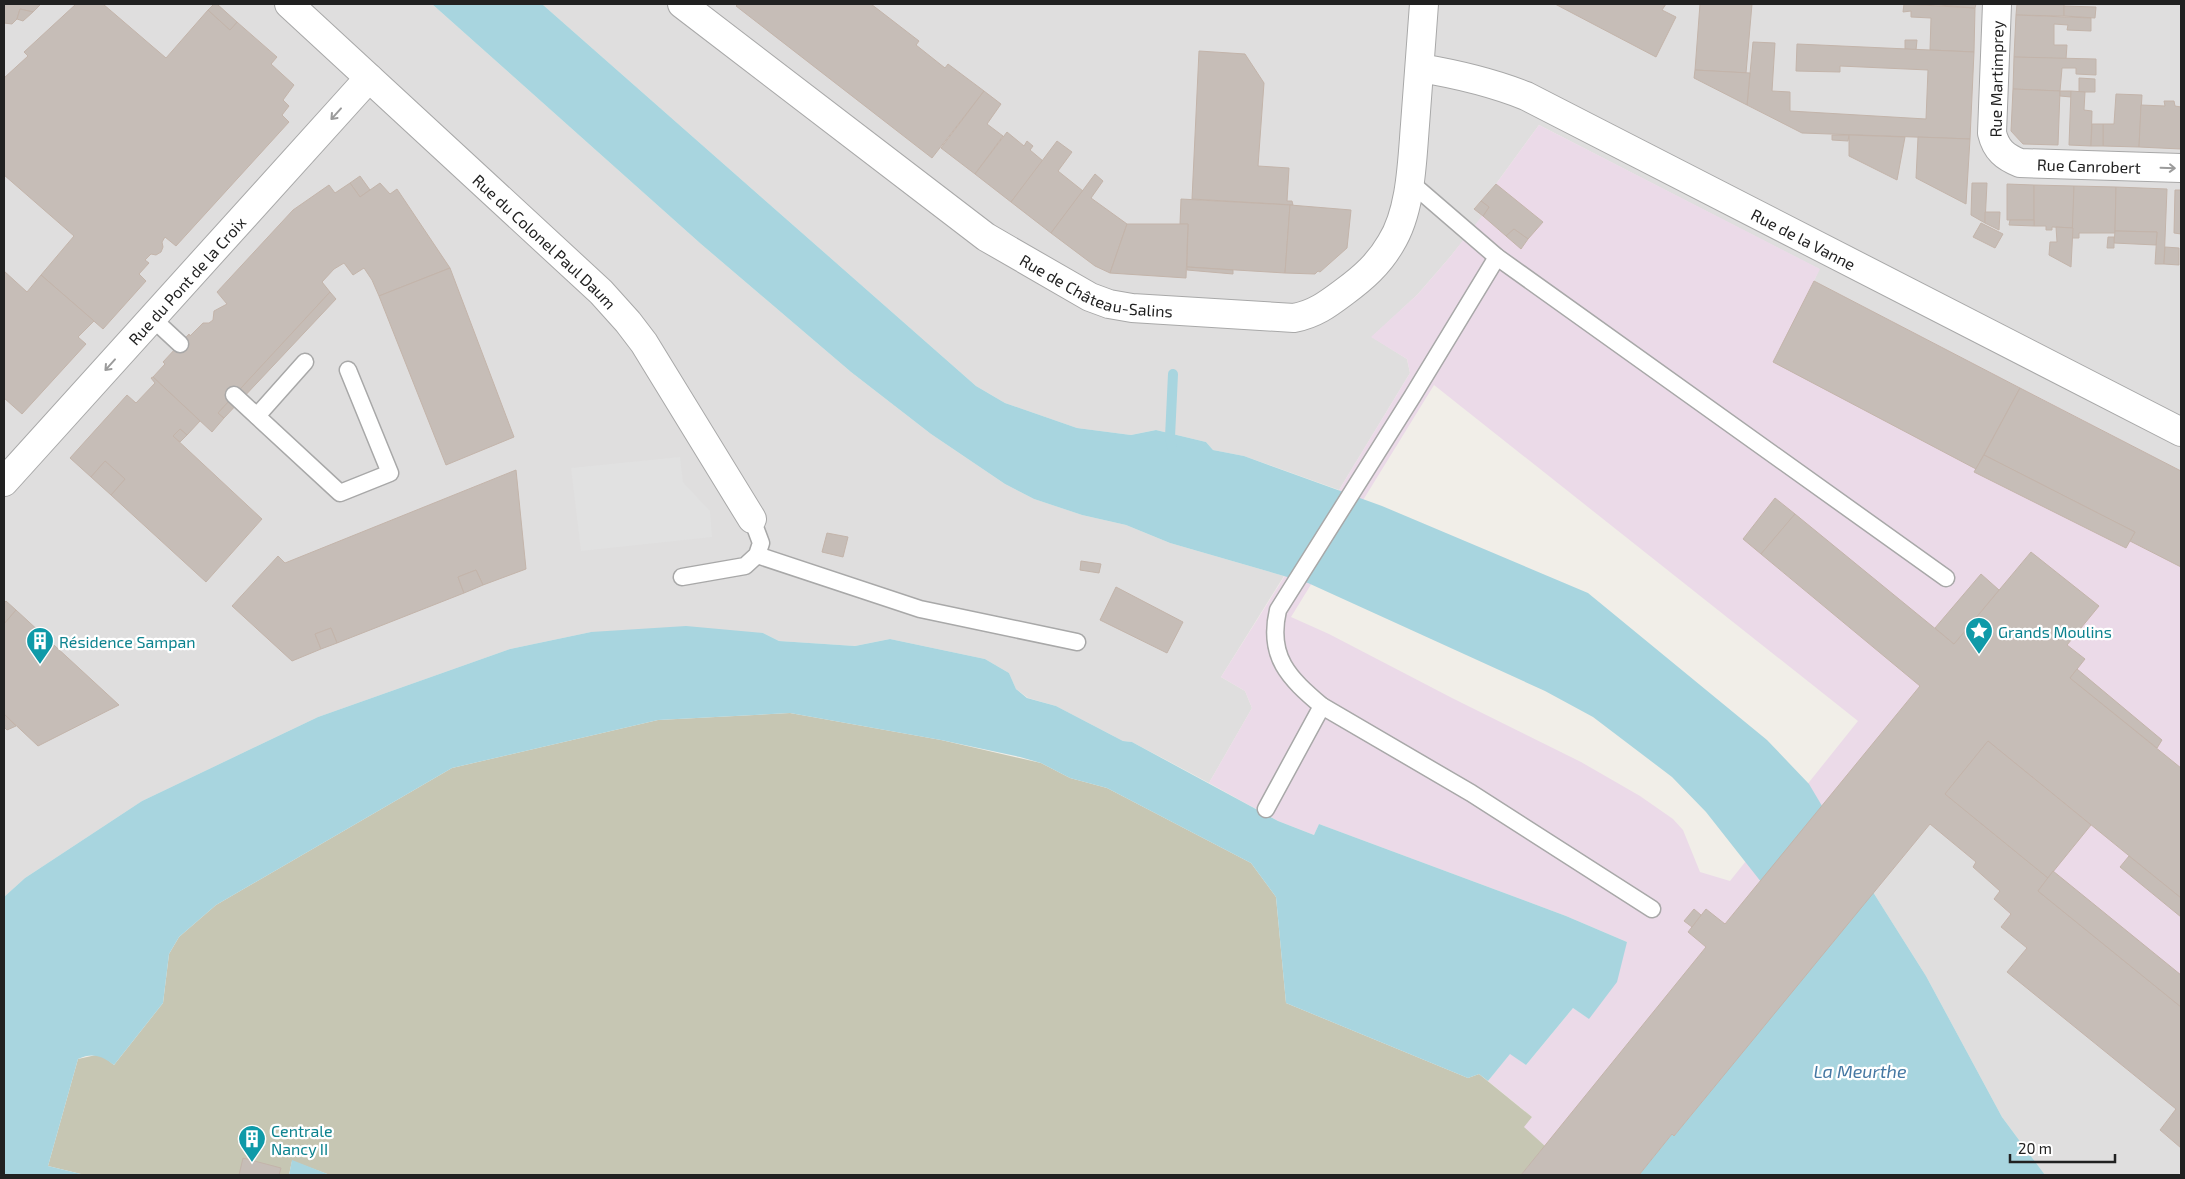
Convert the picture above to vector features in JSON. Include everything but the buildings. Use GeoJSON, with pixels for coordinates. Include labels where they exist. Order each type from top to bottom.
{"type":"FeatureCollection","features":[{"type":"Feature","properties":{"kind":"street","name":"Rue du Colonel Paul Daum"},"geometry":{"type":"LineString","coordinates":[[289,4],[601,292],[628,322],[644,343],[752,519]]}},
{"type":"Feature","properties":{"kind":"street","name":"Rue de Château-Salins"},"geometry":{"type":"LineString","coordinates":[[682,4],[986,237],[1073,288],[1109,304],[1132,308],[1294,318],[1307,315],[1330,303],[1363,278],[1378,262],[1392,242],[1402,218],[1410,182],[1424,4]]}},
{"type":"Feature","properties":{"kind":"street","name":"Rue Martimprey"},"geometry":{"type":"LineString","coordinates":[[1997,4],[1992,133],[1994,143],[2000,152]]}},
{"type":"Feature","properties":{"kind":"street","name":"Rue de la Vanne"},"geometry":{"type":"LineString","coordinates":[[1420,68],[1459,75],[1502,86],[1526,96],[2181,432]]}},
{"type":"Feature","properties":{"kind":"street","name":"Rue du Pont de la Croix"},"geometry":{"type":"LineString","coordinates":[[4,482],[369,78]]}},
{"type":"Feature","properties":{"kind":"street","name":"Rue Canrobert"},"geometry":{"type":"LineString","coordinates":[[2000,152],[2020,163],[2181,168]]}},
{"type":"Feature","properties":{"kind":"lane"},"geometry":{"type":"LineString","coordinates":[[1410,182],[1497,257],[1946,578]]}},
{"type":"Feature","properties":{"kind":"lane"},"geometry":{"type":"LineString","coordinates":[[1497,257],[1412,397],[1278,610],[1274,626],[1276,648],[1285,667],[1300,687],[1322,706],[1471,793],[1652,909]]}},
{"type":"Feature","properties":{"kind":"lane"},"geometry":{"type":"LineString","coordinates":[[152,318],[180,344]]}},
{"type":"Feature","properties":{"kind":"lane"},"geometry":{"type":"LineString","coordinates":[[257,416],[305,362]]}},
{"type":"Feature","properties":{"kind":"lane"},"geometry":{"type":"LineString","coordinates":[[234,395],[340,493],[390,473],[348,370]]}},
{"type":"Feature","properties":{"kind":"lane"},"geometry":{"type":"LineString","coordinates":[[682,577],[745,566],[757,555],[761,543],[752,519]]}},
{"type":"Feature","properties":{"kind":"lane"},"geometry":{"type":"LineString","coordinates":[[757,555],[920,609],[1077,642]]}},
{"type":"Feature","properties":{"kind":"lane"},"geometry":{"type":"LineString","coordinates":[[1266,810],[1322,706]]}},
{"type":"Feature","properties":{"kind":"shaded area"},"geometry":{"type":"Polygon","coordinates":[[[4,4],[432,4],[701,244],[851,372],[931,434],[1005,484],[1034,499],[1082,515],[1126,525],[1170,543],[1284,576],[1221,677],[1245,691],[1252,708],[1209,783],[1132,742],[1123,741],[1056,706],[1028,698],[1016,689],[1009,673],[985,659],[890,639],[855,646],[779,641],[763,633],[591,632],[510,649],[318,717],[142,801],[25,878],[4,897],[4,4]]]}},
{"type":"Feature","properties":{"kind":"shaded area"},"geometry":{"type":"Polygon","coordinates":[[[542,4],[2181,4],[2181,471],[1814,281],[1819,269],[1539,125],[1496,184],[1474,208],[1483,216],[1418,294],[1372,337],[1407,359],[1410,373],[1339,490],[1244,456],[1213,450],[1206,442],[1156,430],[1131,435],[1077,428],[1005,403],[976,386],[542,4]]]}},
{"type":"Feature","properties":{"kind":"shaded area","name":"Grands Moulins"},"geometry":{"type":"Polygon","coordinates":[[[1539,125],[1820,269],[1814,281],[2181,471],[2181,1148],[2160,1130],[2176,1109],[2007,972],[2027,948],[2001,927],[2010,914],[1994,899],[2000,891],[1973,867],[1976,862],[1930,824],[1674,1136],[1672,1135],[1639,1175],[1521,1175],[1545,1146],[1523,1127],[1532,1117],[1488,1081],[1510,1053],[1526,1065],[1573,1008],[1588,1018],[1627,942],[1566,916],[1319,824],[1314,835],[1278,821],[1209,783],[1252,708],[1245,691],[1221,677],[1410,373],[1407,359],[1371,337],[1418,294],[1450,257],[1482,216],[1474,209],[1496,184],[1539,125]],[[1434,385],[1291,617],[1329,634],[1581,762],[1640,796],[1673,819],[1683,830],[1700,872],[1730,881],[1858,721],[1434,385]]]}},
{"type":"Feature","properties":{"kind":"shaded area"},"geometry":{"type":"Polygon","coordinates":[[[680,457],[683,482],[710,511],[712,537],[581,551],[571,468],[680,457]]]}},
{"type":"Feature","properties":{"kind":"shaded area"},"geometry":{"type":"Polygon","coordinates":[[[790,713],[941,740],[1041,763],[1070,778],[1107,788],[1251,863],[1276,897],[1286,1003],[1468,1078],[1479,1074],[1532,1117],[1524,1127],[1545,1146],[1521,1175],[330,1175],[292,1161],[289,1175],[85,1175],[48,1166],[78,1059],[96,1055],[104,1057],[114,1065],[163,1003],[169,954],[179,937],[216,905],[452,768],[658,720],[790,713]]]}},
{"type":"Feature","properties":{"kind":"shaded area"},"geometry":{"type":"Polygon","coordinates":[[[1930,824],[1976,862],[2000,891],[1994,899],[2011,914],[2001,927],[2027,948],[2008,972],[2176,1109],[2160,1130],[2181,1148],[2181,1172],[2178,1175],[2045,1175],[2002,1117],[1926,976],[1873,892],[1930,824]]]}},
{"type":"Feature","properties":{"kind":"water","name":"La Meurthe"},"geometry":{"type":"Polygon","coordinates":[[[432,4],[542,4],[976,386],[1005,403],[1077,428],[1131,435],[1156,430],[1206,442],[1213,450],[1244,456],[1382,506],[1588,593],[1767,740],[1809,784],[1873,892],[1926,976],[2002,1117],[2045,1175],[1639,1175],[1672,1134],[1674,1136],[1820,957],[1706,812],[1672,777],[1593,717],[1545,691],[1308,583],[1170,543],[1126,525],[1082,515],[1034,499],[1005,484],[931,434],[851,372],[701,244],[432,4]]]}},
{"type":"Feature","properties":{"kind":"water"},"geometry":{"type":"Polygon","coordinates":[[[686,626],[763,633],[779,641],[855,646],[890,639],[985,659],[1009,673],[1016,689],[1027,698],[1056,706],[1123,741],[1132,742],[1278,821],[1314,835],[1319,824],[1566,916],[1627,942],[1617,982],[1589,1019],[1573,1008],[1526,1065],[1510,1054],[1488,1081],[1479,1074],[1468,1078],[1286,1003],[1276,897],[1251,863],[1107,788],[1070,778],[1041,763],[1020,757],[941,740],[790,713],[658,720],[452,768],[216,905],[179,937],[169,954],[163,1003],[114,1065],[105,1059],[93,1055],[78,1059],[48,1166],[85,1175],[4,1175],[4,897],[25,878],[142,801],[318,717],[510,649],[591,632],[686,626]]]}},
{"type":"Feature","properties":{"kind":"water"},"geometry":{"type":"Polygon","coordinates":[[[292,1160],[330,1175],[289,1175],[292,1160]]]}},
{"type":"Feature","properties":{"kind":"waterway"},"geometry":{"type":"LineString","coordinates":[[1172,447],[1170,437],[1173,374]]}},
{"type":"Feature","properties":{"kind":"place","name":"Grands Moulins"},"geometry":{"type":"Point","coordinates":[1979,655]}},
{"type":"Feature","properties":{"kind":"place","name":"Résidence Sampan"},"geometry":{"type":"Point","coordinates":[40,665]}},
{"type":"Feature","properties":{"kind":"place","name":"Centrale Nancy II"},"geometry":{"type":"Point","coordinates":[252,1163]}}]}
